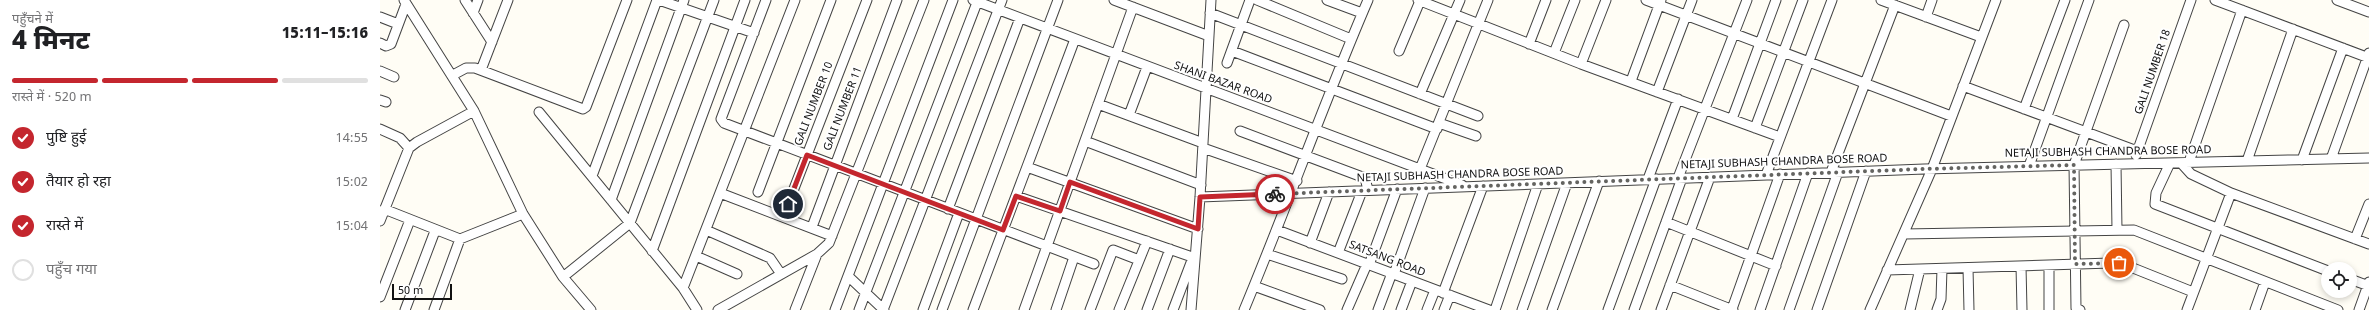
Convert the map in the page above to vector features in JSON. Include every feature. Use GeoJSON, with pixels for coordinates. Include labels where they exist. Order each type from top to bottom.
{"type":"FeatureCollection","features":[{"type":"Feature","properties":{"kind":"street"},"geometry":{"type":"LineString","coordinates":[[465,0],[492,42]]}},
{"type":"Feature","properties":{"kind":"street"},"geometry":{"type":"LineString","coordinates":[[473,13],[478,0]]}},
{"type":"Feature","properties":{"kind":"street"},"geometry":{"type":"LineString","coordinates":[[481,70],[508,0]]}},
{"type":"Feature","properties":{"kind":"street"},"geometry":{"type":"LineString","coordinates":[[453,75],[466,68],[481,70],[583,109],[586,107],[627,0]]}},
{"type":"Feature","properties":{"kind":"street"},"geometry":{"type":"LineString","coordinates":[[592,176],[658,0],[682,4],[707,18],[754,33]]}},
{"type":"Feature","properties":{"kind":"street"},"geometry":{"type":"LineString","coordinates":[[563,277],[630,223],[714,0]]}},
{"type":"Feature","properties":{"kind":"street"},"geometry":{"type":"LineString","coordinates":[[652,251],[745,0]]}},
{"type":"Feature","properties":{"kind":"street"},"geometry":{"type":"LineString","coordinates":[[766,0],[721,118],[724,124],[1094,264]]}},
{"type":"Feature","properties":{"kind":"street"},"geometry":{"type":"LineString","coordinates":[[683,288],[795,0]]}},
{"type":"Feature","properties":{"kind":"street"},"geometry":{"type":"LineString","coordinates":[[758,192],[775,143],[831,0]]}},
{"type":"Feature","properties":{"kind":"street","name":"GALI NUMBER 10"},"geometry":{"type":"LineString","coordinates":[[783,217],[867,0]]}},
{"type":"Feature","properties":{"kind":"street","name":"GALI NUMBER 11"},"geometry":{"type":"LineString","coordinates":[[812,227],[897,0]]}},
{"type":"Feature","properties":{"kind":"street"},"geometry":{"type":"LineString","coordinates":[[718,310],[817,254],[829,242],[857,174],[924,0]]}},
{"type":"Feature","properties":{"kind":"street"},"geometry":{"type":"LineString","coordinates":[[835,310],[953,0]]}},
{"type":"Feature","properties":{"kind":"street"},"geometry":{"type":"LineString","coordinates":[[848,276],[883,310],[1002,0]]}},
{"type":"Feature","properties":{"kind":"street"},"geometry":{"type":"LineString","coordinates":[[942,310],[1058,0]]}},
{"type":"Feature","properties":{"kind":"street"},"geometry":{"type":"LineString","coordinates":[[1114,0],[1209,36]]}},
{"type":"Feature","properties":{"kind":"street"},"geometry":{"type":"LineString","coordinates":[[1024,310],[1116,55],[1135,8],[1141,0]]}},
{"type":"Feature","properties":{"kind":"street"},"geometry":{"type":"LineString","coordinates":[[1191,310],[1194,257],[1198,229],[1201,186],[1210,0]]}},
{"type":"Feature","properties":{"kind":"street"},"geometry":{"type":"LineString","coordinates":[[1227,63],[1250,0]]}},
{"type":"Feature","properties":{"kind":"street"},"geometry":{"type":"LineString","coordinates":[[1257,0],[1351,39]]}},
{"type":"Feature","properties":{"kind":"street"},"geometry":{"type":"LineString","coordinates":[[1327,0],[1362,14]]}},
{"type":"Feature","properties":{"kind":"street"},"geometry":{"type":"LineString","coordinates":[[1244,310],[1297,181],[1341,62],[1368,0]]}},
{"type":"Feature","properties":{"kind":"street"},"geometry":{"type":"LineString","coordinates":[[1420,94],[1460,0]]}},
{"type":"Feature","properties":{"kind":"street"},"geometry":{"type":"LineString","coordinates":[[1420,169],[1488,0]]}},
{"type":"Feature","properties":{"kind":"street"},"geometry":{"type":"LineString","coordinates":[[1529,44],[1546,0]]}},
{"type":"Feature","properties":{"kind":"street"},"geometry":{"type":"LineString","coordinates":[[1554,53],[1575,0]]}},
{"type":"Feature","properties":{"kind":"street"},"geometry":{"type":"LineString","coordinates":[[1581,64],[1606,0]]}},
{"type":"Feature","properties":{"kind":"street"},"geometry":{"type":"LineString","coordinates":[[1646,0],[1660,2],[1686,15],[1783,53],[1952,116]]}},
{"type":"Feature","properties":{"kind":"street"},"geometry":{"type":"LineString","coordinates":[[1657,92],[1692,0]]}},
{"type":"Feature","properties":{"kind":"street"},"geometry":{"type":"LineString","coordinates":[[1634,310],[1666,222],[1704,109],[1735,34],[1747,0]]}},
{"type":"Feature","properties":{"kind":"street"},"geometry":{"type":"LineString","coordinates":[[1732,119],[1776,0]]}},
{"type":"Feature","properties":{"kind":"street"},"geometry":{"type":"LineString","coordinates":[[1755,128],[1803,0]]}},
{"type":"Feature","properties":{"kind":"street"},"geometry":{"type":"LineString","coordinates":[[1766,175],[1832,0]]}},
{"type":"Feature","properties":{"kind":"street"},"geometry":{"type":"LineString","coordinates":[[1881,0],[1982,37]]}},
{"type":"Feature","properties":{"kind":"street"},"geometry":{"type":"LineString","coordinates":[[1926,17],[1932,0]]}},
{"type":"Feature","properties":{"kind":"street"},"geometry":{"type":"LineString","coordinates":[[1870,310],[1886,270],[1904,234],[1932,168],[1996,0]]}},
{"type":"Feature","properties":{"kind":"street"},"geometry":{"type":"LineString","coordinates":[[2024,109],[2065,0]]}},
{"type":"Feature","properties":{"kind":"street"},"geometry":{"type":"LineString","coordinates":[[2029,166],[2048,118],[2089,0]]}},
{"type":"Feature","properties":{"kind":"street","name":"GALI NUMBER 18"},"geometry":{"type":"LineString","coordinates":[[2133,164],[2191,0]]}},
{"type":"Feature","properties":{"kind":"street"},"geometry":{"type":"LineString","coordinates":[[2215,0],[2368,56],[2330,159]]}},
{"type":"Feature","properties":{"kind":"street"},"geometry":{"type":"LineString","coordinates":[[2337,0],[2369,12]]}},
{"type":"Feature","properties":{"kind":"street"},"geometry":{"type":"LineString","coordinates":[[859,310],[905,192],[976,1]]}},
{"type":"Feature","properties":{"kind":"street","name":"SHANI BAZAR ROAD"},"geometry":{"type":"LineString","coordinates":[[976,1],[1206,90],[1316,129],[1465,186]]}},
{"type":"Feature","properties":{"kind":"street"},"geometry":{"type":"LineString","coordinates":[[1399,52],[1419,1],[1581,64],[1631,81],[1780,137]]}},
{"type":"Feature","properties":{"kind":"street"},"geometry":{"type":"LineString","coordinates":[[380,43],[386,46],[391,44],[405,2]]}},
{"type":"Feature","properties":{"kind":"street"},"geometry":{"type":"LineString","coordinates":[[405,2],[453,75],[474,111],[523,214],[563,277],[591,310]]}},
{"type":"Feature","properties":{"kind":"street"},"geometry":{"type":"LineString","coordinates":[[1631,81],[1660,2]]}},
{"type":"Feature","properties":{"kind":"street"},"geometry":{"type":"LineString","coordinates":[[611,200],[682,4]]}},
{"type":"Feature","properties":{"kind":"street"},"geometry":{"type":"LineString","coordinates":[[1789,310],[1865,84],[1895,5]]}},
{"type":"Feature","properties":{"kind":"street"},"geometry":{"type":"LineString","coordinates":[[2242,10],[2185,163],[2191,174],[2232,193],[2369,244]]}},
{"type":"Feature","properties":{"kind":"street"},"geometry":{"type":"LineString","coordinates":[[1210,13],[1341,62],[1478,116]]}},
{"type":"Feature","properties":{"kind":"street"},"geometry":{"type":"LineString","coordinates":[[380,17],[398,24]]}},
{"type":"Feature","properties":{"kind":"street"},"geometry":{"type":"LineString","coordinates":[[948,209],[1020,18]]}},
{"type":"Feature","properties":{"kind":"street"},"geometry":{"type":"LineString","coordinates":[[2077,309],[2074,165],[2124,25]]}},
{"type":"Feature","properties":{"kind":"street"},"geometry":{"type":"LineString","coordinates":[[2247,161],[2293,29]]}},
{"type":"Feature","properties":{"kind":"street"},"geometry":{"type":"LineString","coordinates":[[973,310],[1075,39]]}},
{"type":"Feature","properties":{"kind":"street"},"geometry":{"type":"LineString","coordinates":[[2302,160],[2343,48]]}},
{"type":"Feature","properties":{"kind":"street"},"geometry":{"type":"LineString","coordinates":[[1232,51],[1331,89],[1438,126],[1476,136]]}},
{"type":"Feature","properties":{"kind":"street"},"geometry":{"type":"LineString","coordinates":[[1129,115],[1147,67]]}},
{"type":"Feature","properties":{"kind":"street"},"geometry":{"type":"LineString","coordinates":[[380,71],[394,77]]}},
{"type":"Feature","properties":{"kind":"street"},"geometry":{"type":"LineString","coordinates":[[1963,86],[2138,151]]}},
{"type":"Feature","properties":{"kind":"street"},"geometry":{"type":"LineString","coordinates":[[1608,310],[1678,99]]}},
{"type":"Feature","properties":{"kind":"street"},"geometry":{"type":"LineString","coordinates":[[1098,104],[1129,115],[1203,146],[1297,181]]}},
{"type":"Feature","properties":{"kind":"street"},"geometry":{"type":"LineString","coordinates":[[380,220],[409,148],[417,142],[474,111]]}},
{"type":"Feature","properties":{"kind":"street"},"geometry":{"type":"LineString","coordinates":[[539,112],[683,288],[697,310]]}},
{"type":"Feature","properties":{"kind":"street"},"geometry":{"type":"LineString","coordinates":[[380,129],[400,138],[409,148]]}},
{"type":"Feature","properties":{"kind":"street"},"geometry":{"type":"LineString","coordinates":[[1240,131],[1365,178],[1365,190],[1338,253]]}},
{"type":"Feature","properties":{"kind":"street"},"geometry":{"type":"LineString","coordinates":[[1085,141],[1201,186]]}},
{"type":"Feature","properties":{"kind":"street","name":"NETAJI SUBHASH CHANDRA BOSE ROAD"},"geometry":{"type":"LineString","coordinates":[[1200,197],[1932,168],[2369,158]]}},
{"type":"Feature","properties":{"kind":"street"},"geometry":{"type":"LineString","coordinates":[[2170,163],[2156,193],[2155,204],[2321,268]]}},
{"type":"Feature","properties":{"kind":"street"},"geometry":{"type":"LineString","coordinates":[[2116,164],[2117,230]]}},
{"type":"Feature","properties":{"kind":"street"},"geometry":{"type":"LineString","coordinates":[[1027,167],[1198,229]]}},
{"type":"Feature","properties":{"kind":"street"},"geometry":{"type":"LineString","coordinates":[[1817,310],[1866,171]]}},
{"type":"Feature","properties":{"kind":"street"},"geometry":{"type":"LineString","coordinates":[[1760,310],[1808,173]]}},
{"type":"Feature","properties":{"kind":"street"},"geometry":{"type":"LineString","coordinates":[[1670,285],[1733,310],[1780,174]]}},
{"type":"Feature","properties":{"kind":"street"},"geometry":{"type":"LineString","coordinates":[[1661,310],[1710,177]]}},
{"type":"Feature","properties":{"kind":"street"},"geometry":{"type":"LineString","coordinates":[[1552,310],[1599,181]]}},
{"type":"Feature","properties":{"kind":"street"},"geometry":{"type":"LineString","coordinates":[[1522,310],[1567,182]]}},
{"type":"Feature","properties":{"kind":"street"},"geometry":{"type":"LineString","coordinates":[[1495,310],[1538,184]]}},
{"type":"Feature","properties":{"kind":"street"},"geometry":{"type":"LineString","coordinates":[[1427,310],[1443,293],[1483,186]]}},
{"type":"Feature","properties":{"kind":"street"},"geometry":{"type":"LineString","coordinates":[[1378,310],[1425,188]]}},
{"type":"Feature","properties":{"kind":"street"},"geometry":{"type":"LineString","coordinates":[[1347,310],[1368,264],[1396,189]]}},
{"type":"Feature","properties":{"kind":"street"},"geometry":{"type":"LineString","coordinates":[[1310,243],[1329,192]]}},
{"type":"Feature","properties":{"kind":"street"},"geometry":{"type":"LineString","coordinates":[[720,193],[812,227],[832,236]]}},
{"type":"Feature","properties":{"kind":"street"},"geometry":{"type":"LineString","coordinates":[[2187,310],[2232,193]]}},
{"type":"Feature","properties":{"kind":"street"},"geometry":{"type":"LineString","coordinates":[[1016,196],[1194,257]]}},
{"type":"Feature","properties":{"kind":"street"},"geometry":{"type":"LineString","coordinates":[[2355,239],[2369,204]]}},
{"type":"Feature","properties":{"kind":"street"},"geometry":{"type":"LineString","coordinates":[[384,209],[435,231],[460,239],[523,214]]}},
{"type":"Feature","properties":{"kind":"street"},"geometry":{"type":"LineString","coordinates":[[923,310],[959,213]]}},
{"type":"Feature","properties":{"kind":"street"},"geometry":{"type":"LineString","coordinates":[[380,297],[410,220]]}},
{"type":"Feature","properties":{"kind":"street"},"geometry":{"type":"LineString","coordinates":[[1666,222],[1776,266]]}},
{"type":"Feature","properties":{"kind":"street"},"geometry":{"type":"LineString","coordinates":[[706,230],[770,258],[781,274]]}},
{"type":"Feature","properties":{"kind":"street","name":"SATSANG ROAD"},"geometry":{"type":"LineString","coordinates":[[1277,230],[1489,310]]}},
{"type":"Feature","properties":{"kind":"street"},"geometry":{"type":"LineString","coordinates":[[1904,234],[2117,230],[2141,232],[2338,310]]}},
{"type":"Feature","properties":{"kind":"street"},"geometry":{"type":"LineString","coordinates":[[405,310],[435,231]]}},
{"type":"Feature","properties":{"kind":"street"},"geometry":{"type":"LineString","coordinates":[[434,310],[460,239]]}},
{"type":"Feature","properties":{"kind":"street"},"geometry":{"type":"LineString","coordinates":[[1119,310],[1147,241]]}},
{"type":"Feature","properties":{"kind":"street"},"geometry":{"type":"LineString","coordinates":[[1146,310],[1170,249]]}},
{"type":"Feature","properties":{"kind":"street"},"geometry":{"type":"LineString","coordinates":[[1090,310],[1113,250],[1139,260]]}},
{"type":"Feature","properties":{"kind":"street"},"geometry":{"type":"LineString","coordinates":[[795,310],[817,254]]}},
{"type":"Feature","properties":{"kind":"street"},"geometry":{"type":"LineString","coordinates":[[1267,254],[1342,279]]}},
{"type":"Feature","properties":{"kind":"street"},"geometry":{"type":"LineString","coordinates":[[696,256],[737,274]]}},
{"type":"Feature","properties":{"kind":"street"},"geometry":{"type":"LineString","coordinates":[[1056,310],[1074,257]]}},
{"type":"Feature","properties":{"kind":"street"},"geometry":{"type":"LineString","coordinates":[[1173,310],[1194,257]]}},
{"type":"Feature","properties":{"kind":"street"},"geometry":{"type":"LineString","coordinates":[[1886,270],[2119,263],[2193,292]]}},
{"type":"Feature","properties":{"kind":"street"},"geometry":{"type":"LineString","coordinates":[[2049,265],[2049,310]]}},
{"type":"Feature","properties":{"kind":"street"},"geometry":{"type":"LineString","coordinates":[[2021,266],[2022,310]]}},
{"type":"Feature","properties":{"kind":"street"},"geometry":{"type":"LineString","coordinates":[[1968,268],[1969,310]]}},
{"type":"Feature","properties":{"kind":"street"},"geometry":{"type":"LineString","coordinates":[[1910,310],[1920,269]]}},
{"type":"Feature","properties":{"kind":"street"},"geometry":{"type":"LineString","coordinates":[[1937,310],[1941,299],[1942,269]]}},
{"type":"Feature","properties":{"kind":"street"},"geometry":{"type":"LineString","coordinates":[[1401,310],[1412,281]]}},
{"type":"Feature","properties":{"kind":"street"},"geometry":{"type":"LineString","coordinates":[[2357,281],[2369,285],[2359,310]]}},
{"type":"Feature","properties":{"kind":"street"},"geometry":{"type":"LineString","coordinates":[[2255,310],[2265,282]]}},
{"type":"Feature","properties":{"kind":"street"},"geometry":{"type":"LineString","coordinates":[[1254,286],[1320,310]]}},
{"type":"Feature","properties":{"kind":"street"},"geometry":{"type":"LineString","coordinates":[[1443,293],[1444,310]]}},
{"type":"Feature","properties":{"kind":"way so far"},"geometry":{"type":"LineString","coordinates":[[1275,194],[1924,169],[2074,165],[2075,264],[2119,263]]}},
{"type":"Feature","properties":{"kind":"route"},"geometry":{"type":"LineString","coordinates":[[788,204],[807,155],[1003,230],[1016,196],[1060,211],[1070,182],[1198,229],[1200,197],[1275,194]]}}]}
